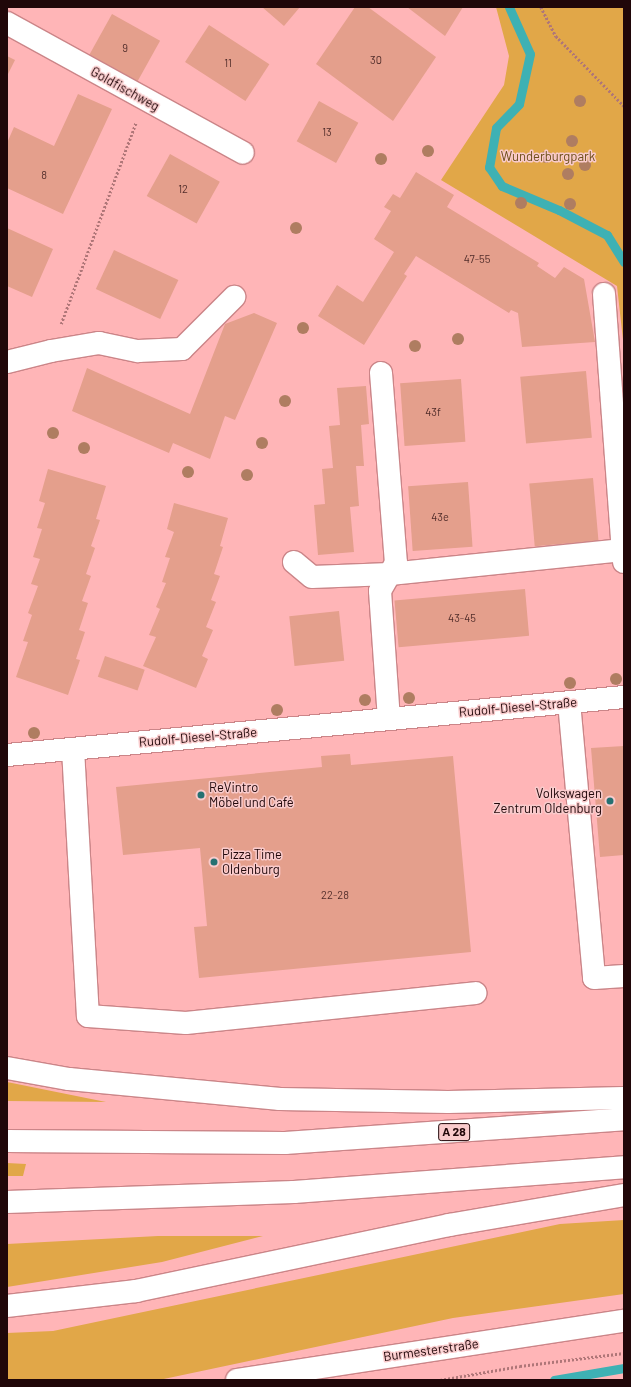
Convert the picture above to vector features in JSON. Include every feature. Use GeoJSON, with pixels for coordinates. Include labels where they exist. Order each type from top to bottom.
{"type":"FeatureCollection","features":[{"type":"Feature","properties":{"kind":"main road","name":"Goldfischweg"},"geometry":{"type":"LineString","coordinates":[[7,23],[144,100],[243,153]]}},
{"type":"Feature","properties":{"kind":"main road"},"geometry":{"type":"LineString","coordinates":[[294,562],[312,576],[390,574],[624,556],[604,294]]}},
{"type":"Feature","properties":{"kind":"main road"},"geometry":{"type":"LineString","coordinates":[[7,362],[51,350],[99,343],[138,350],[182,349],[234,297]]}},
{"type":"Feature","properties":{"kind":"main road"},"geometry":{"type":"LineString","coordinates":[[381,373],[396,563],[380,591],[389,719]]}},
{"type":"Feature","properties":{"kind":"main road","name":"Rudolf-Diesel-Straße"},"geometry":{"type":"LineString","coordinates":[[7,755],[624,697]]}},
{"type":"Feature","properties":{"kind":"main road"},"geometry":{"type":"LineString","coordinates":[[569,702],[594,978],[624,976]]}},
{"type":"Feature","properties":{"kind":"main road"},"geometry":{"type":"LineString","coordinates":[[73,749],[88,1016],[186,1023],[475,993]]}},
{"type":"Feature","properties":{"kind":"main road"},"geometry":{"type":"LineString","coordinates":[[7,1068],[69,1079],[280,1099],[448,1102],[624,1098]]}},
{"type":"Feature","properties":{"kind":"main road","name":"A 28"},"geometry":{"type":"LineString","coordinates":[[7,1142],[285,1143],[624,1119]]}},
{"type":"Feature","properties":{"kind":"main road"},"geometry":{"type":"LineString","coordinates":[[7,1202],[294,1192],[624,1167]]}},
{"type":"Feature","properties":{"kind":"main road"},"geometry":{"type":"LineString","coordinates":[[7,1306],[136,1291],[449,1225],[624,1195]]}},
{"type":"Feature","properties":{"kind":"main road","name":"Burmesterstraße"},"geometry":{"type":"LineString","coordinates":[[237,1380],[624,1321]]}},
{"type":"Feature","properties":{"kind":"path"},"geometry":{"type":"LineString","coordinates":[[541,7],[556,36],[624,106]]}},
{"type":"Feature","properties":{"kind":"path"},"geometry":{"type":"LineString","coordinates":[[51,350],[144,100]]}},
{"type":"Feature","properties":{"kind":"path"},"geometry":{"type":"LineString","coordinates":[[440,1380],[520,1366],[624,1354]]}},
{"type":"Feature","properties":{"kind":"green space","name":"Wunderburgpark"},"geometry":{"type":"Polygon","coordinates":[[[496,7],[624,7],[624,349],[617,286],[441,180],[504,85],[509,56],[496,7]]]}},
{"type":"Feature","properties":{"kind":"green space"},"geometry":{"type":"Polygon","coordinates":[[[7,1082],[106,1102],[7,1101],[7,1082]]]}},
{"type":"Feature","properties":{"kind":"green space"},"geometry":{"type":"Polygon","coordinates":[[[7,1163],[26,1164],[23,1176],[7,1176],[7,1163]]]}},
{"type":"Feature","properties":{"kind":"green space"},"geometry":{"type":"Polygon","coordinates":[[[624,1220],[624,1294],[453,1318],[159,1380],[7,1380],[7,1333],[53,1331],[560,1224],[624,1220]]]}},
{"type":"Feature","properties":{"kind":"green space"},"geometry":{"type":"Polygon","coordinates":[[[158,1236],[263,1236],[162,1262],[7,1287],[7,1244],[158,1236]]]}},
{"type":"Feature","properties":{"kind":"building"},"geometry":{"type":"Polygon","coordinates":[[[262,7],[300,7],[284,26],[262,7]]]}},
{"type":"Feature","properties":{"kind":"building"},"geometry":{"type":"Polygon","coordinates":[[[355,7],[368,7],[436,57],[393,121],[316,64],[355,7]]]}},
{"type":"Feature","properties":{"kind":"building"},"geometry":{"type":"Polygon","coordinates":[[[407,7],[463,7],[445,36],[407,7]]]}},
{"type":"Feature","properties":{"kind":"building"},"geometry":{"type":"Polygon","coordinates":[[[112,14],[160,41],[137,82],[89,55],[112,14]]]}},
{"type":"Feature","properties":{"kind":"building"},"geometry":{"type":"Polygon","coordinates":[[[209,25],[269,64],[245,101],[185,62],[209,25]]]}},
{"type":"Feature","properties":{"kind":"building"},"geometry":{"type":"Polygon","coordinates":[[[7,56],[15,60],[7,76],[7,56]]]}},
{"type":"Feature","properties":{"kind":"building"},"geometry":{"type":"Polygon","coordinates":[[[78,94],[112,109],[63,214],[7,188],[7,143],[14,127],[54,146],[78,94]]]}},
{"type":"Feature","properties":{"kind":"building"},"geometry":{"type":"Polygon","coordinates":[[[319,101],[358,123],[336,163],[297,141],[319,101]]]}},
{"type":"Feature","properties":{"kind":"building"},"geometry":{"type":"Polygon","coordinates":[[[170,154],[220,182],[197,224],[147,196],[170,154]]]}},
{"type":"Feature","properties":{"kind":"building"},"geometry":{"type":"Polygon","coordinates":[[[416,172],[454,195],[447,207],[539,263],[537,266],[555,278],[564,267],[584,279],[595,342],[522,347],[518,313],[511,310],[509,313],[416,256],[404,274],[407,276],[364,345],[318,316],[337,285],[363,302],[394,252],[374,239],[391,211],[384,207],[393,194],[400,198],[416,172]]]}},
{"type":"Feature","properties":{"kind":"building"},"geometry":{"type":"Polygon","coordinates":[[[7,228],[53,249],[32,297],[7,286],[7,228]]]}},
{"type":"Feature","properties":{"kind":"building"},"geometry":{"type":"Polygon","coordinates":[[[114,250],[178,280],[160,319],[96,289],[114,250]]]}},
{"type":"Feature","properties":{"kind":"building"},"geometry":{"type":"Polygon","coordinates":[[[254,313],[277,323],[235,420],[225,416],[210,459],[173,443],[169,453],[72,411],[87,368],[190,414],[225,324],[254,313]]]}},
{"type":"Feature","properties":{"kind":"building"},"geometry":{"type":"Polygon","coordinates":[[[586,371],[592,438],[526,443],[520,377],[586,371]]]}},
{"type":"Feature","properties":{"kind":"building"},"geometry":{"type":"Polygon","coordinates":[[[461,379],[465,442],[405,446],[400,383],[461,379]]]}},
{"type":"Feature","properties":{"kind":"building"},"geometry":{"type":"Polygon","coordinates":[[[366,386],[369,424],[361,425],[364,466],[356,466],[359,506],[350,507],[354,552],[318,555],[314,505],[325,504],[322,469],[333,468],[329,426],[340,425],[337,388],[366,386]]]}},
{"type":"Feature","properties":{"kind":"building"},"geometry":{"type":"Polygon","coordinates":[[[48,469],[106,486],[96,519],[100,520],[91,546],[95,548],[86,574],[91,576],[82,601],[88,603],[79,630],[85,632],[76,659],[80,660],[68,695],[16,677],[28,642],[23,641],[32,615],[28,613],[38,586],[31,584],[40,559],[33,557],[42,529],[37,528],[45,503],[39,501],[48,469]]]}},
{"type":"Feature","properties":{"kind":"building"},"geometry":{"type":"Polygon","coordinates":[[[593,478],[598,541],[535,546],[529,484],[593,478]]]}},
{"type":"Feature","properties":{"kind":"building"},"geometry":{"type":"Polygon","coordinates":[[[468,482],[473,547],[413,551],[408,486],[468,482]]]}},
{"type":"Feature","properties":{"kind":"building"},"geometry":{"type":"Polygon","coordinates":[[[174,503],[228,518],[220,546],[223,547],[214,574],[220,576],[211,600],[216,602],[206,627],[213,630],[202,656],[208,659],[196,688],[143,666],[156,637],[149,635],[160,609],[156,607],[166,583],[162,582],[170,558],[165,557],[174,532],[167,529],[174,503]]]}},
{"type":"Feature","properties":{"kind":"building"},"geometry":{"type":"Polygon","coordinates":[[[525,589],[529,636],[399,647],[394,600],[525,589]]]}},
{"type":"Feature","properties":{"kind":"building"},"geometry":{"type":"Polygon","coordinates":[[[339,611],[344,661],[295,666],[289,616],[339,611]]]}},
{"type":"Feature","properties":{"kind":"building"},"geometry":{"type":"Polygon","coordinates":[[[105,656],[145,670],[138,690],[98,677],[105,656]]]}},
{"type":"Feature","properties":{"kind":"building","name":"Volkswagen Zentrum Oldenburg"},"geometry":{"type":"Polygon","coordinates":[[[624,746],[624,855],[600,857],[591,748],[624,746]]]}},
{"type":"Feature","properties":{"kind":"building"},"geometry":{"type":"Polygon","coordinates":[[[350,754],[351,765],[453,756],[471,952],[199,978],[194,927],[207,926],[200,848],[123,855],[116,787],[322,767],[321,756],[350,754]]]}},
{"type":"Feature","properties":{"kind":"waterway"},"geometry":{"type":"LineString","coordinates":[[509,7],[530,54],[519,104],[496,128],[489,167],[502,186],[559,210],[607,235],[624,262]]}},
{"type":"Feature","properties":{"kind":"waterway"},"geometry":{"type":"LineString","coordinates":[[554,1380],[624,1368]]}},
{"type":"Feature","properties":{"kind":"place","name":"ReVintro Möbel und Café"},"geometry":{"type":"Point","coordinates":[201,795]}},
{"type":"Feature","properties":{"kind":"place","name":"Volkswagen Zentrum Oldenburg"},"geometry":{"type":"Point","coordinates":[610,801]}},
{"type":"Feature","properties":{"kind":"place","name":"Pizza Time Oldenburg"},"geometry":{"type":"Point","coordinates":[214,862]}}]}
